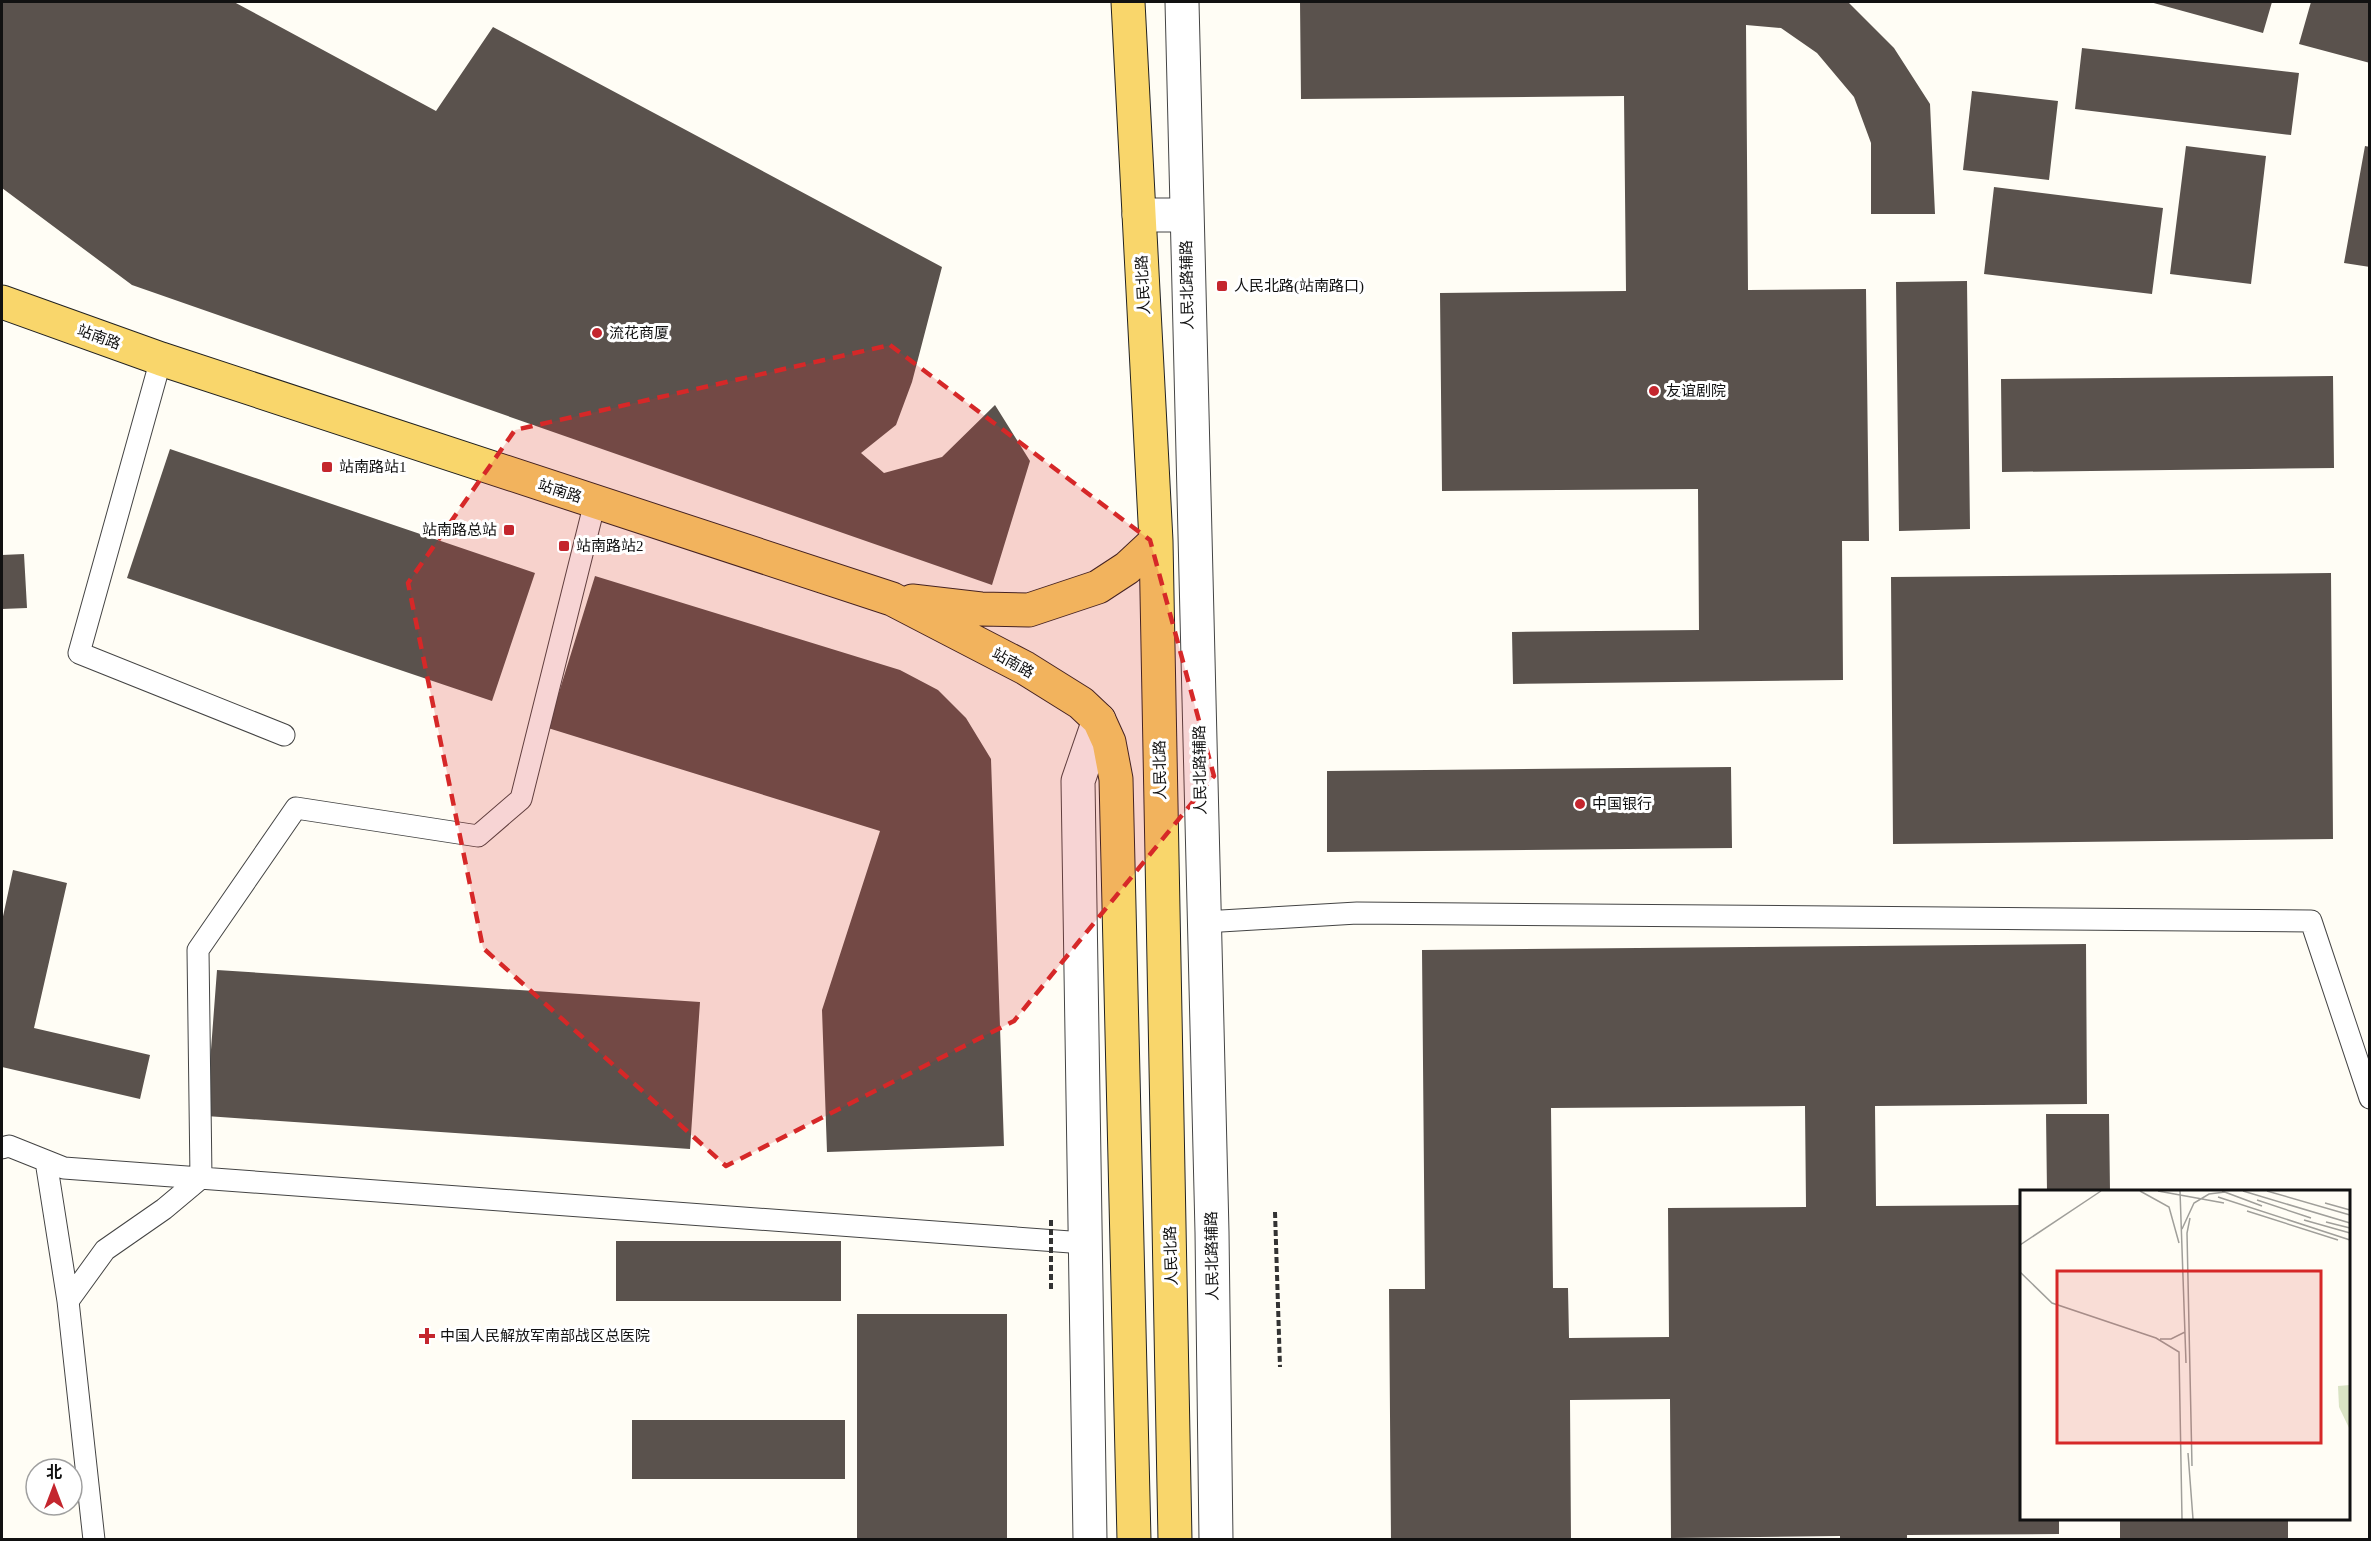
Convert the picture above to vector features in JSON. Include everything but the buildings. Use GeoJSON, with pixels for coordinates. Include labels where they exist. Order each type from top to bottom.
{"type":"FeatureCollection","features":[{"type":"Feature","properties":{"kind":"main road","name":"人民北路"},"geometry":{"type":"LineString","coordinates":[[1128,2],[1156,541],[1175,1539]]}},
{"type":"Feature","properties":{"kind":"main road","name":"站南路"},"geometry":{"type":"LineString","coordinates":[[2,302],[161,359],[892,599],[1025,668],[1081,703],[1099,720]]}},
{"type":"Feature","properties":{"kind":"main road"},"geometry":{"type":"LineString","coordinates":[[892,599],[981,609],[1029,610],[1098,587],[1127,568],[1156,541]]}},
{"type":"Feature","properties":{"kind":"main road"},"geometry":{"type":"LineString","coordinates":[[1099,720],[1109,742],[1116,779],[1134,1539]]}},
{"type":"Feature","properties":{"kind":"street","name":"人民北路辅路"},"geometry":{"type":"LineString","coordinates":[[1182,2],[1216,1539]]}},
{"type":"Feature","properties":{"kind":"street"},"geometry":{"type":"LineString","coordinates":[[1139,215],[1186,215]]}},
{"type":"Feature","properties":{"kind":"street"},"geometry":{"type":"LineString","coordinates":[[1090,1539],[1078,782],[1099,720]]}},
{"type":"Feature","properties":{"kind":"street"},"geometry":{"type":"LineString","coordinates":[[1162,923],[1204,922]]}},
{"type":"Feature","properties":{"kind":"street"},"geometry":{"type":"LineString","coordinates":[[1083,1181],[1126,1181]]}},
{"type":"Feature","properties":{"kind":"lane"},"geometry":{"type":"LineString","coordinates":[[161,359],[79,653],[285,735]]}},
{"type":"Feature","properties":{"kind":"lane"},"geometry":{"type":"LineString","coordinates":[[201,1178],[198,950],[296,808],[478,836],[521,799],[595,502]]}},
{"type":"Feature","properties":{"kind":"lane"},"geometry":{"type":"LineString","coordinates":[[1204,922],[1357,913],[2311,921],[2370,1098]]}},
{"type":"Feature","properties":{"kind":"lane"},"geometry":{"type":"LineString","coordinates":[[2,1148],[9,1146],[64,1168],[1084,1243]]}},
{"type":"Feature","properties":{"kind":"lane"},"geometry":{"type":"LineString","coordinates":[[46,1161],[68,1301],[94,1539]]}},
{"type":"Feature","properties":{"kind":"lane"},"geometry":{"type":"LineString","coordinates":[[68,1301],[105,1250],[164,1209],[201,1178]]}},
{"type":"Feature","properties":{"kind":"path"},"geometry":{"type":"LineString","coordinates":[[1275,1212],[1280,1367]]}},
{"type":"Feature","properties":{"kind":"path"},"geometry":{"type":"LineString","coordinates":[[1051,1220],[1051,1289]]}},
{"type":"Feature","properties":{"kind":"highlighted area"},"geometry":{"type":"Polygon","coordinates":[[[890,345],[1150,540],[1214,776],[1014,1021],[726,1166],[483,948],[408,583],[515,430],[890,345]]]}},
{"type":"Feature","properties":{"kind":"place","name":"人民北路(站南路口)"},"geometry":{"type":"Point","coordinates":[1222,286]}},
{"type":"Feature","properties":{"kind":"place","name":"流花商厦"},"geometry":{"type":"Point","coordinates":[597,333]}},
{"type":"Feature","properties":{"kind":"place","name":"友谊剧院"},"geometry":{"type":"Point","coordinates":[1654,391]}},
{"type":"Feature","properties":{"kind":"place","name":"站南路站1"},"geometry":{"type":"Point","coordinates":[327,467]}},
{"type":"Feature","properties":{"kind":"place","name":"站南路总站"},"geometry":{"type":"Point","coordinates":[509,530]}},
{"type":"Feature","properties":{"kind":"place","name":"站南路站2"},"geometry":{"type":"Point","coordinates":[564,546]}},
{"type":"Feature","properties":{"kind":"place","name":"中国银行"},"geometry":{"type":"Point","coordinates":[1580,804]}},
{"type":"Feature","properties":{"kind":"place","name":"中国人民解放军南部战区总医院"},"geometry":{"type":"Point","coordinates":[427,1336]}}]}
